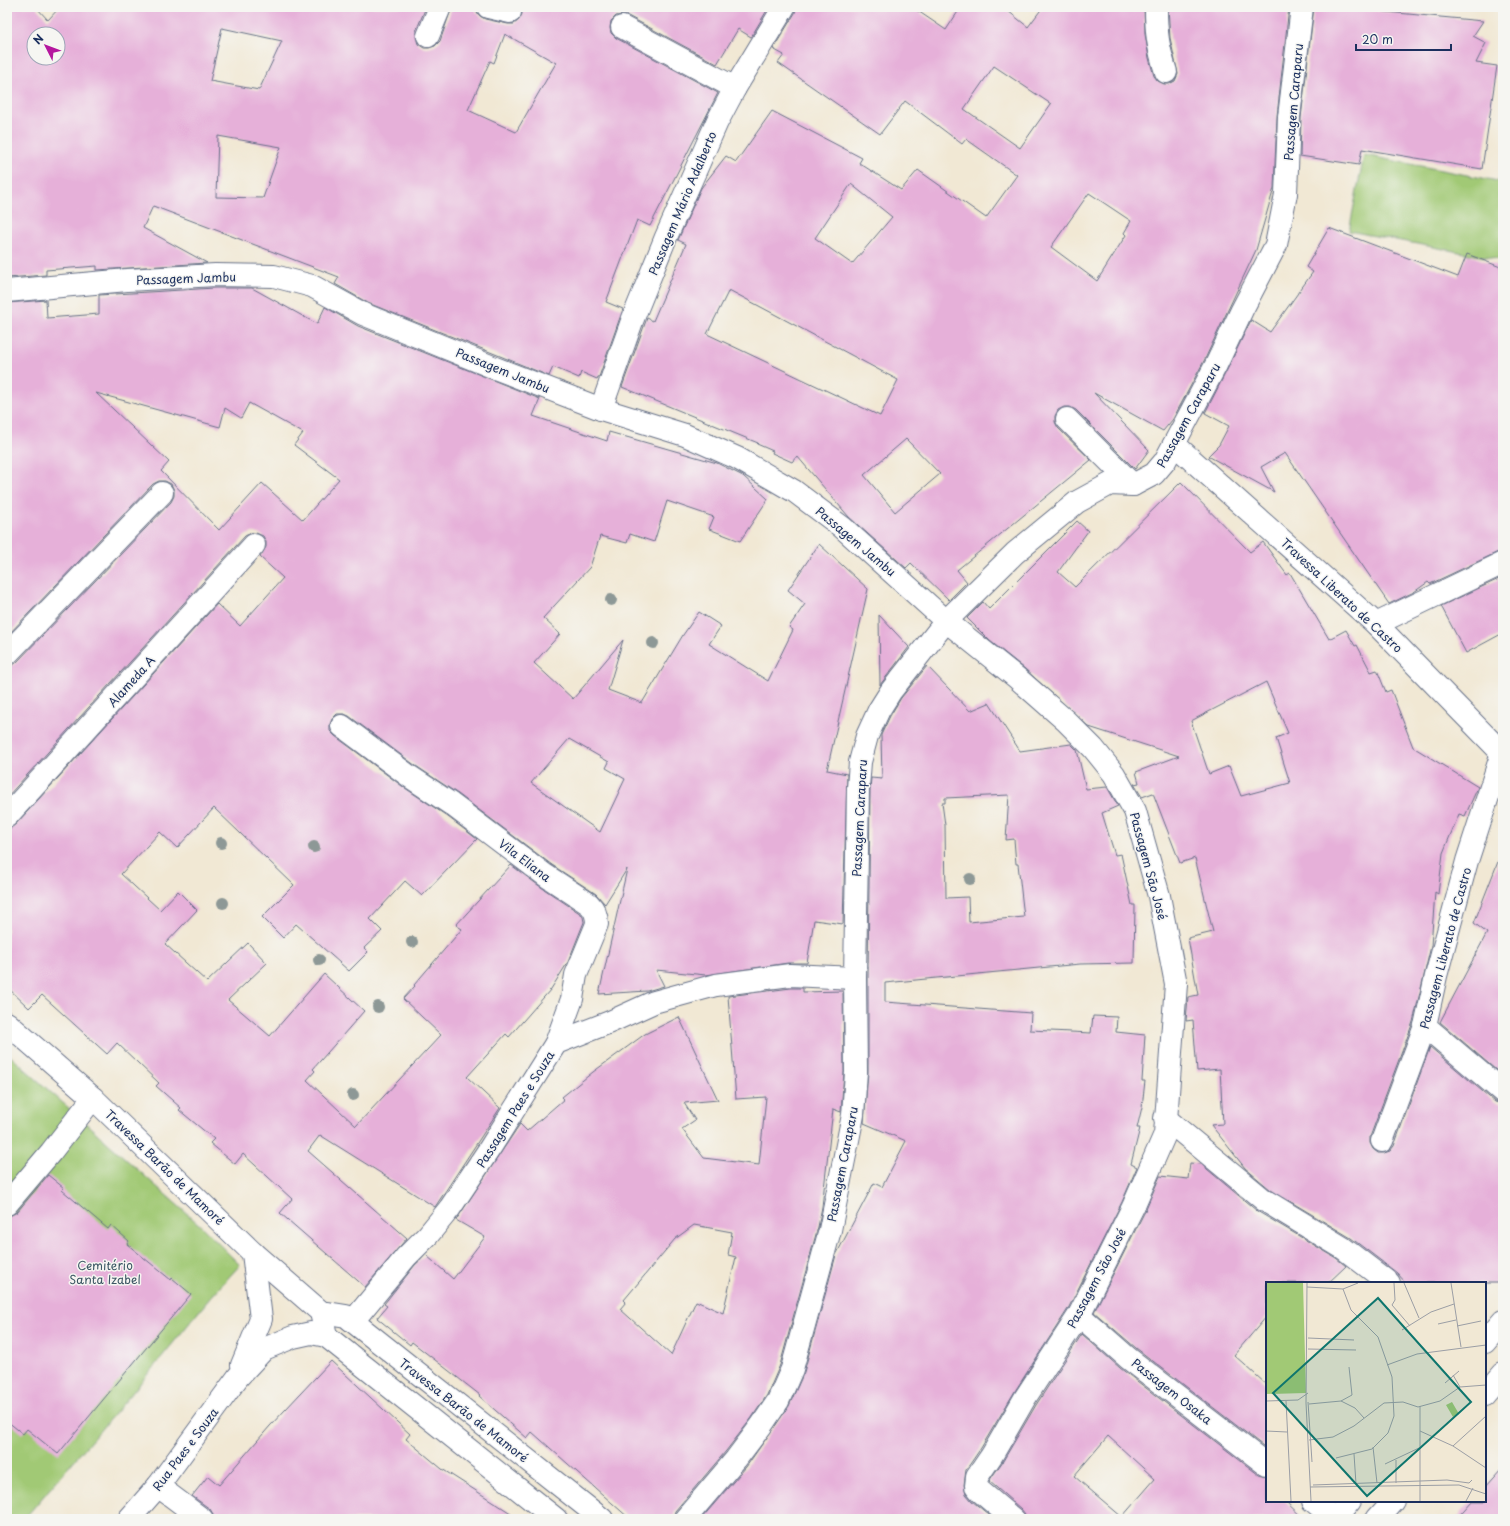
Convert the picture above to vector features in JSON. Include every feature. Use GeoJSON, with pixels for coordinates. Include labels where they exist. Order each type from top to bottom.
{"type":"FeatureCollection","features":[{"type":"Feature","properties":{"kind":"street"},"geometry":{"type":"LineString","coordinates":[[428,36],[440,7]]}},
{"type":"Feature","properties":{"kind":"street"},"geometry":{"type":"LineString","coordinates":[[488,7],[510,12]]}},
{"type":"Feature","properties":{"kind":"street","name":"Passagem Mário Adalberto"},"geometry":{"type":"LineString","coordinates":[[601,409],[632,321],[666,237],[717,122],[734,88],[784,7]]}},
{"type":"Feature","properties":{"kind":"street"},"geometry":{"type":"LineString","coordinates":[[1156,7],[1156,34],[1160,54],[1166,72]]}},
{"type":"Feature","properties":{"kind":"street","name":"Passagem Caraparu"},"geometry":{"type":"LineString","coordinates":[[686,1519],[762,1426],[778,1401],[792,1369],[830,1230],[853,1115],[856,1072],[855,978],[858,788],[860,762],[867,736],[879,710],[891,691],[946,621],[1015,553],[1077,502],[1110,484],[1133,485],[1154,474],[1165,461],[1216,365],[1242,310],[1276,245],[1286,194],[1289,117],[1302,7]]}},
{"type":"Feature","properties":{"kind":"street"},"geometry":{"type":"LineString","coordinates":[[622,27],[734,88]]}},
{"type":"Feature","properties":{"kind":"street","name":"Passagem Jambu"},"geometry":{"type":"LineString","coordinates":[[7,291],[135,280],[215,276],[274,276],[312,286],[363,314],[495,368],[601,409],[692,438],[737,458],[794,491],[842,527],[946,621]]}},
{"type":"Feature","properties":{"kind":"street"},"geometry":{"type":"LineString","coordinates":[[1067,419],[1133,485]]}},
{"type":"Feature","properties":{"kind":"street","name":"Travessa Liberato de Castro"},"geometry":{"type":"LineString","coordinates":[[1174,444],[1376,624],[1503,754]]}},
{"type":"Feature","properties":{"kind":"street"},"geometry":{"type":"LineString","coordinates":[[7,654],[162,493]]}},
{"type":"Feature","properties":{"kind":"street","name":"Alameda A"},"geometry":{"type":"LineString","coordinates":[[7,816],[254,545]]}},
{"type":"Feature","properties":{"kind":"street"},"geometry":{"type":"LineString","coordinates":[[1376,624],[1503,563]]}},
{"type":"Feature","properties":{"kind":"street","name":"Passagem São José"},"geometry":{"type":"LineString","coordinates":[[946,621],[1066,721],[1093,748],[1114,774],[1135,811],[1159,896],[1176,984],[1165,1134],[1133,1207],[1078,1315],[977,1477],[976,1486],[980,1491],[1013,1519]]}},
{"type":"Feature","properties":{"kind":"street","name":"Vila Eliana"},"geometry":{"type":"LineString","coordinates":[[342,726],[409,776],[451,804],[545,876],[589,904],[594,910],[597,917],[597,924],[576,975],[572,999],[556,1043]]}},
{"type":"Feature","properties":{"kind":"street","name":"Passagem Liberato de Castro"},"geometry":{"type":"LineString","coordinates":[[1382,1142],[1425,1026],[1436,976],[1467,861],[1503,754]]}},
{"type":"Feature","properties":{"kind":"street","name":"Passagem Paes e Souza"},"geometry":{"type":"LineString","coordinates":[[353,1321],[450,1208],[483,1159],[556,1043],[610,1022],[654,1002],[716,985],[790,975],[855,978]]}},
{"type":"Feature","properties":{"kind":"street","name":"Travessa Barão de Mamoré"},"geometry":{"type":"LineString","coordinates":[[7,1023],[93,1098],[253,1253],[321,1312],[346,1316],[353,1321],[602,1519]]}},
{"type":"Feature","properties":{"kind":"street"},"geometry":{"type":"LineString","coordinates":[[1425,1026],[1503,1092]]}},
{"type":"Feature","properties":{"kind":"street"},"geometry":{"type":"LineString","coordinates":[[7,1204],[51,1152],[93,1098]]}},
{"type":"Feature","properties":{"kind":"street"},"geometry":{"type":"LineString","coordinates":[[1165,1118],[1264,1200],[1343,1248],[1388,1282]]}},
{"type":"Feature","properties":{"kind":"street","name":"Rua Paes e Souza"},"geometry":{"type":"LineString","coordinates":[[238,1377],[261,1319],[253,1253]]}},
{"type":"Feature","properties":{"kind":"street"},"geometry":{"type":"LineString","coordinates":[[321,1312],[326,1336],[556,1519]]}},
{"type":"Feature","properties":{"kind":"street","name":"Passagem Osaka"},"geometry":{"type":"LineString","coordinates":[[1078,1315],[1128,1358],[1266,1464]]}},
{"type":"Feature","properties":{"kind":"street"},"geometry":{"type":"LineString","coordinates":[[1486,1341],[1503,1321]]}},
{"type":"Feature","properties":{"kind":"street","name":"Rua Paes e Souza"},"geometry":{"type":"LineString","coordinates":[[129,1519],[158,1486],[238,1377],[264,1349],[292,1337],[311,1333],[326,1336]]}},
{"type":"Feature","properties":{"kind":"street"},"geometry":{"type":"LineString","coordinates":[[1486,1394],[1503,1374]]}},
{"type":"Feature","properties":{"kind":"street"},"geometry":{"type":"LineString","coordinates":[[158,1486],[202,1519]]}},
{"type":"Feature","properties":{"kind":"street"},"geometry":{"type":"LineString","coordinates":[[1314,1502],[1335,1519],[1349,1502]]}},
{"type":"Feature","properties":{"kind":"street"},"geometry":{"type":"LineString","coordinates":[[1377,1519],[1392,1502]]}},
{"type":"Feature","properties":{"kind":"green space"},"geometry":{"type":"Polygon","coordinates":[[[1364,155],[1503,182],[1503,249],[1501,260],[1349,231],[1364,155]]]}},
{"type":"Feature","properties":{"kind":"green space","name":"Cemitério Santa Izabel"},"geometry":{"type":"Polygon","coordinates":[[[7,1053],[202,1227],[240,1265],[210,1298],[133,1392],[24,1519],[7,1519],[7,1053]]]}},
{"type":"Feature","properties":{"kind":"building"},"geometry":{"type":"Polygon","coordinates":[[[7,7],[36,7],[48,20],[60,7],[426,7],[416,31],[416,37],[418,44],[424,48],[429,48],[435,46],[440,41],[452,7],[476,7],[476,11],[485,19],[514,24],[519,20],[522,14],[521,7],[769,7],[751,37],[738,29],[717,64],[628,16],[616,16],[611,21],[611,33],[616,38],[718,93],[650,226],[637,220],[606,302],[623,309],[597,379],[581,372],[579,378],[553,367],[549,376],[368,303],[335,284],[339,277],[153,206],[143,228],[207,263],[97,270],[97,266],[46,270],[46,275],[7,278],[7,7]],[[222,28],[210,81],[259,90],[282,41],[222,28]],[[505,34],[494,63],[490,61],[468,110],[516,132],[556,63],[505,34]],[[218,136],[216,197],[263,198],[281,147],[218,136]]]}},
{"type":"Feature","properties":{"kind":"building"},"geometry":{"type":"Polygon","coordinates":[[[796,7],[912,7],[946,30],[961,7],[1003,7],[1028,27],[1043,7],[1144,7],[1145,34],[1154,76],[1158,81],[1164,84],[1169,84],[1175,81],[1178,74],[1170,38],[1168,7],[1289,7],[1277,116],[1274,188],[1256,250],[1205,359],[1173,419],[1163,431],[1094,393],[1149,450],[1135,469],[1076,410],[1070,407],[1064,407],[1058,410],[1055,416],[1055,422],[1058,428],[1091,460],[957,570],[967,582],[949,600],[911,563],[906,568],[849,517],[797,456],[792,462],[772,453],[773,451],[757,444],[758,443],[622,387],[647,318],[653,321],[686,244],[678,240],[701,188],[726,156],[736,162],[772,111],[862,158],[859,163],[901,190],[918,170],[986,218],[1017,175],[966,139],[962,144],[905,101],[880,134],[778,63],[784,55],[773,49],[795,13],[796,7]],[[994,66],[964,109],[1020,148],[1051,104],[994,66]],[[851,184],[815,238],[852,264],[892,217],[851,184]],[[1089,193],[1051,247],[1097,281],[1126,235],[1124,233],[1131,221],[1089,193]],[[729,290],[707,334],[880,416],[898,380],[729,290]],[[906,439],[864,475],[895,512],[940,474],[906,439]]]}},
{"type":"Feature","properties":{"kind":"building"},"geometry":{"type":"Polygon","coordinates":[[[1314,7],[1333,7],[1483,21],[1473,36],[1486,43],[1476,63],[1497,66],[1482,169],[1362,149],[1359,165],[1300,156],[1301,118],[1314,7]]]}},
{"type":"Feature","properties":{"kind":"building"},"geometry":{"type":"Polygon","coordinates":[[[1329,228],[1458,277],[1467,254],[1503,268],[1503,551],[1430,584],[1428,582],[1414,592],[1389,604],[1285,453],[1261,467],[1274,492],[1208,456],[1219,445],[1229,426],[1205,413],[1251,320],[1270,332],[1313,272],[1306,267],[1329,228]]]}},
{"type":"Feature","properties":{"kind":"building"},"geometry":{"type":"Polygon","coordinates":[[[215,288],[252,288],[317,324],[325,307],[358,326],[540,399],[533,416],[607,441],[609,432],[717,463],[743,476],[768,499],[740,541],[709,529],[714,517],[667,501],[654,542],[630,534],[627,543],[600,536],[590,567],[543,618],[560,634],[534,663],[573,699],[623,640],[608,690],[642,703],[683,635],[699,612],[721,626],[709,644],[768,681],[793,630],[789,627],[805,604],[788,590],[819,544],[868,589],[827,770],[847,774],[843,924],[814,920],[807,963],[788,963],[706,975],[656,970],[664,986],[647,991],[599,994],[627,869],[605,904],[596,894],[552,865],[458,794],[416,766],[349,716],[344,714],[337,714],[332,719],[330,731],[335,736],[477,839],[422,896],[405,881],[370,919],[382,931],[364,948],[368,952],[349,971],[296,924],[283,938],[262,917],[294,885],[214,808],[177,848],[160,832],[121,874],[160,910],[178,891],[197,910],[165,944],[207,982],[248,943],[267,963],[228,1000],[270,1036],[324,974],[364,1011],[313,1069],[315,1071],[307,1080],[356,1126],[441,1035],[403,999],[462,929],[456,925],[511,865],[581,914],[583,917],[584,922],[568,962],[551,989],[509,1037],[506,1034],[467,1077],[500,1108],[435,1207],[320,1135],[308,1151],[407,1238],[365,1287],[280,1213],[292,1199],[243,1154],[235,1164],[210,1143],[214,1139],[179,1110],[181,1108],[156,1086],[159,1083],[117,1043],[107,1054],[42,995],[29,1008],[7,987],[7,828],[11,828],[16,824],[217,604],[240,626],[283,578],[260,557],[266,547],[266,542],[263,536],[256,533],[251,533],[245,536],[7,797],[7,666],[11,666],[16,663],[171,502],[174,496],[174,490],[171,484],[165,481],[159,481],[153,484],[7,636],[7,303],[46,300],[47,318],[99,314],[99,295],[215,288]],[[96,393],[169,462],[161,471],[219,530],[262,483],[303,520],[339,479],[294,445],[303,433],[249,403],[241,418],[225,408],[220,427],[96,393]],[[569,739],[531,783],[600,832],[625,779],[606,768],[609,762],[569,739]]]}},
{"type":"Feature","properties":{"kind":"building"},"geometry":{"type":"Polygon","coordinates":[[[1181,482],[1250,552],[1263,542],[1287,575],[1290,573],[1329,639],[1346,630],[1355,646],[1357,645],[1371,672],[1377,670],[1386,692],[1391,690],[1413,747],[1478,787],[1465,816],[1459,814],[1443,853],[1438,894],[1435,892],[1431,946],[1413,1022],[1370,1137],[1370,1143],[1373,1149],[1378,1153],[1390,1151],[1394,1146],[1430,1047],[1495,1102],[1503,1104],[1503,1283],[1405,1282],[1397,1273],[1351,1238],[1271,1190],[1245,1168],[1211,1125],[1223,1124],[1220,1069],[1197,1071],[1193,1020],[1186,1021],[1188,997],[1198,995],[1188,938],[1213,932],[1195,858],[1180,863],[1153,793],[1142,797],[1134,784],[1139,783],[1136,772],[1179,756],[1089,727],[1025,669],[990,641],[967,618],[983,602],[989,609],[1077,521],[1088,531],[1058,572],[1075,587],[1181,482]],[[1266,682],[1191,721],[1209,774],[1229,766],[1241,796],[1290,783],[1276,738],[1288,733],[1266,682]]]}},
{"type":"Feature","properties":{"kind":"building"},"geometry":{"type":"Polygon","coordinates":[[[1503,577],[1503,633],[1466,653],[1441,606],[1503,577]]]}},
{"type":"Feature","properties":{"kind":"building"},"geometry":{"type":"Polygon","coordinates":[[[879,615],[909,647],[880,685],[879,615]]]}},
{"type":"Feature","properties":{"kind":"building"},"geometry":{"type":"Polygon","coordinates":[[[927,666],[970,711],[989,703],[1020,751],[1071,744],[1077,750],[1086,789],[1107,787],[1118,806],[1102,813],[1115,855],[1121,854],[1132,905],[1135,905],[1134,963],[1080,964],[885,983],[885,1002],[1031,1013],[1030,1030],[1091,1033],[1093,1016],[1117,1017],[1116,1032],[1145,1035],[1142,1081],[1145,1081],[1142,1107],[1137,1128],[1140,1128],[1131,1164],[1137,1167],[1122,1202],[1068,1309],[966,1470],[964,1485],[966,1494],[972,1501],[994,1519],[701,1519],[746,1467],[789,1406],[804,1372],[836,1255],[874,1183],[882,1187],[906,1141],[864,1123],[868,1072],[870,789],[871,778],[882,779],[881,735],[901,698],[927,666]],[[1009,795],[945,798],[945,803],[942,803],[945,825],[946,898],[968,897],[969,922],[1024,917],[1014,839],[1006,840],[1009,795]]]}},
{"type":"Feature","properties":{"kind":"building"},"geometry":{"type":"Polygon","coordinates":[[[1501,854],[1503,854],[1503,1076],[1440,1022],[1487,933],[1474,923],[1501,854]]]}},
{"type":"Feature","properties":{"kind":"building"},"geometry":{"type":"Polygon","coordinates":[[[791,988],[803,988],[803,992],[843,991],[844,1072],[841,1112],[833,1109],[822,1207],[818,1227],[780,1365],[767,1395],[751,1419],[726,1451],[675,1511],[673,1519],[630,1519],[532,1432],[527,1438],[479,1396],[480,1395],[412,1342],[410,1345],[377,1318],[387,1306],[384,1304],[415,1265],[426,1255],[453,1279],[485,1237],[456,1220],[520,1124],[527,1131],[564,1099],[562,1097],[593,1072],[645,1034],[679,1017],[718,1100],[684,1103],[695,1120],[682,1129],[704,1158],[759,1165],[766,1097],[736,1099],[728,996],[791,988]],[[694,1225],[675,1239],[624,1300],[626,1302],[620,1309],[671,1355],[696,1301],[723,1313],[736,1257],[728,1255],[732,1232],[694,1225]]]}},
{"type":"Feature","properties":{"kind":"building"},"geometry":{"type":"Polygon","coordinates":[[[1190,1163],[1201,1164],[1257,1211],[1336,1258],[1346,1266],[1329,1282],[1266,1282],[1266,1317],[1234,1355],[1266,1384],[1266,1448],[1136,1348],[1094,1312],[1144,1213],[1160,1176],[1188,1179],[1190,1163]]]}},
{"type":"Feature","properties":{"kind":"building"},"geometry":{"type":"Polygon","coordinates":[[[48,1175],[64,1188],[62,1190],[108,1229],[111,1225],[129,1241],[127,1244],[171,1280],[172,1278],[191,1294],[58,1454],[27,1429],[23,1434],[7,1421],[7,1217],[17,1212],[48,1175]]]}},
{"type":"Feature","properties":{"kind":"building"},"geometry":{"type":"Polygon","coordinates":[[[1082,1334],[1120,1368],[1259,1475],[1266,1477],[1266,1502],[1286,1502],[1304,1519],[1025,1519],[1025,1514],[1021,1509],[989,1481],[1003,1461],[1036,1405],[1082,1334]],[[1108,1436],[1074,1476],[1122,1517],[1155,1479],[1108,1436]]]}},
{"type":"Feature","properties":{"kind":"building"},"geometry":{"type":"Polygon","coordinates":[[[331,1361],[410,1434],[406,1439],[442,1469],[520,1519],[214,1519],[210,1509],[192,1496],[208,1476],[219,1485],[270,1426],[331,1361]]]}},
{"type":"Feature","properties":{"kind":"building"},"geometry":{"type":"Polygon","coordinates":[[[1503,1467],[1503,1519],[1456,1519],[1471,1502],[1486,1502],[1486,1486],[1503,1467]]]}}]}
